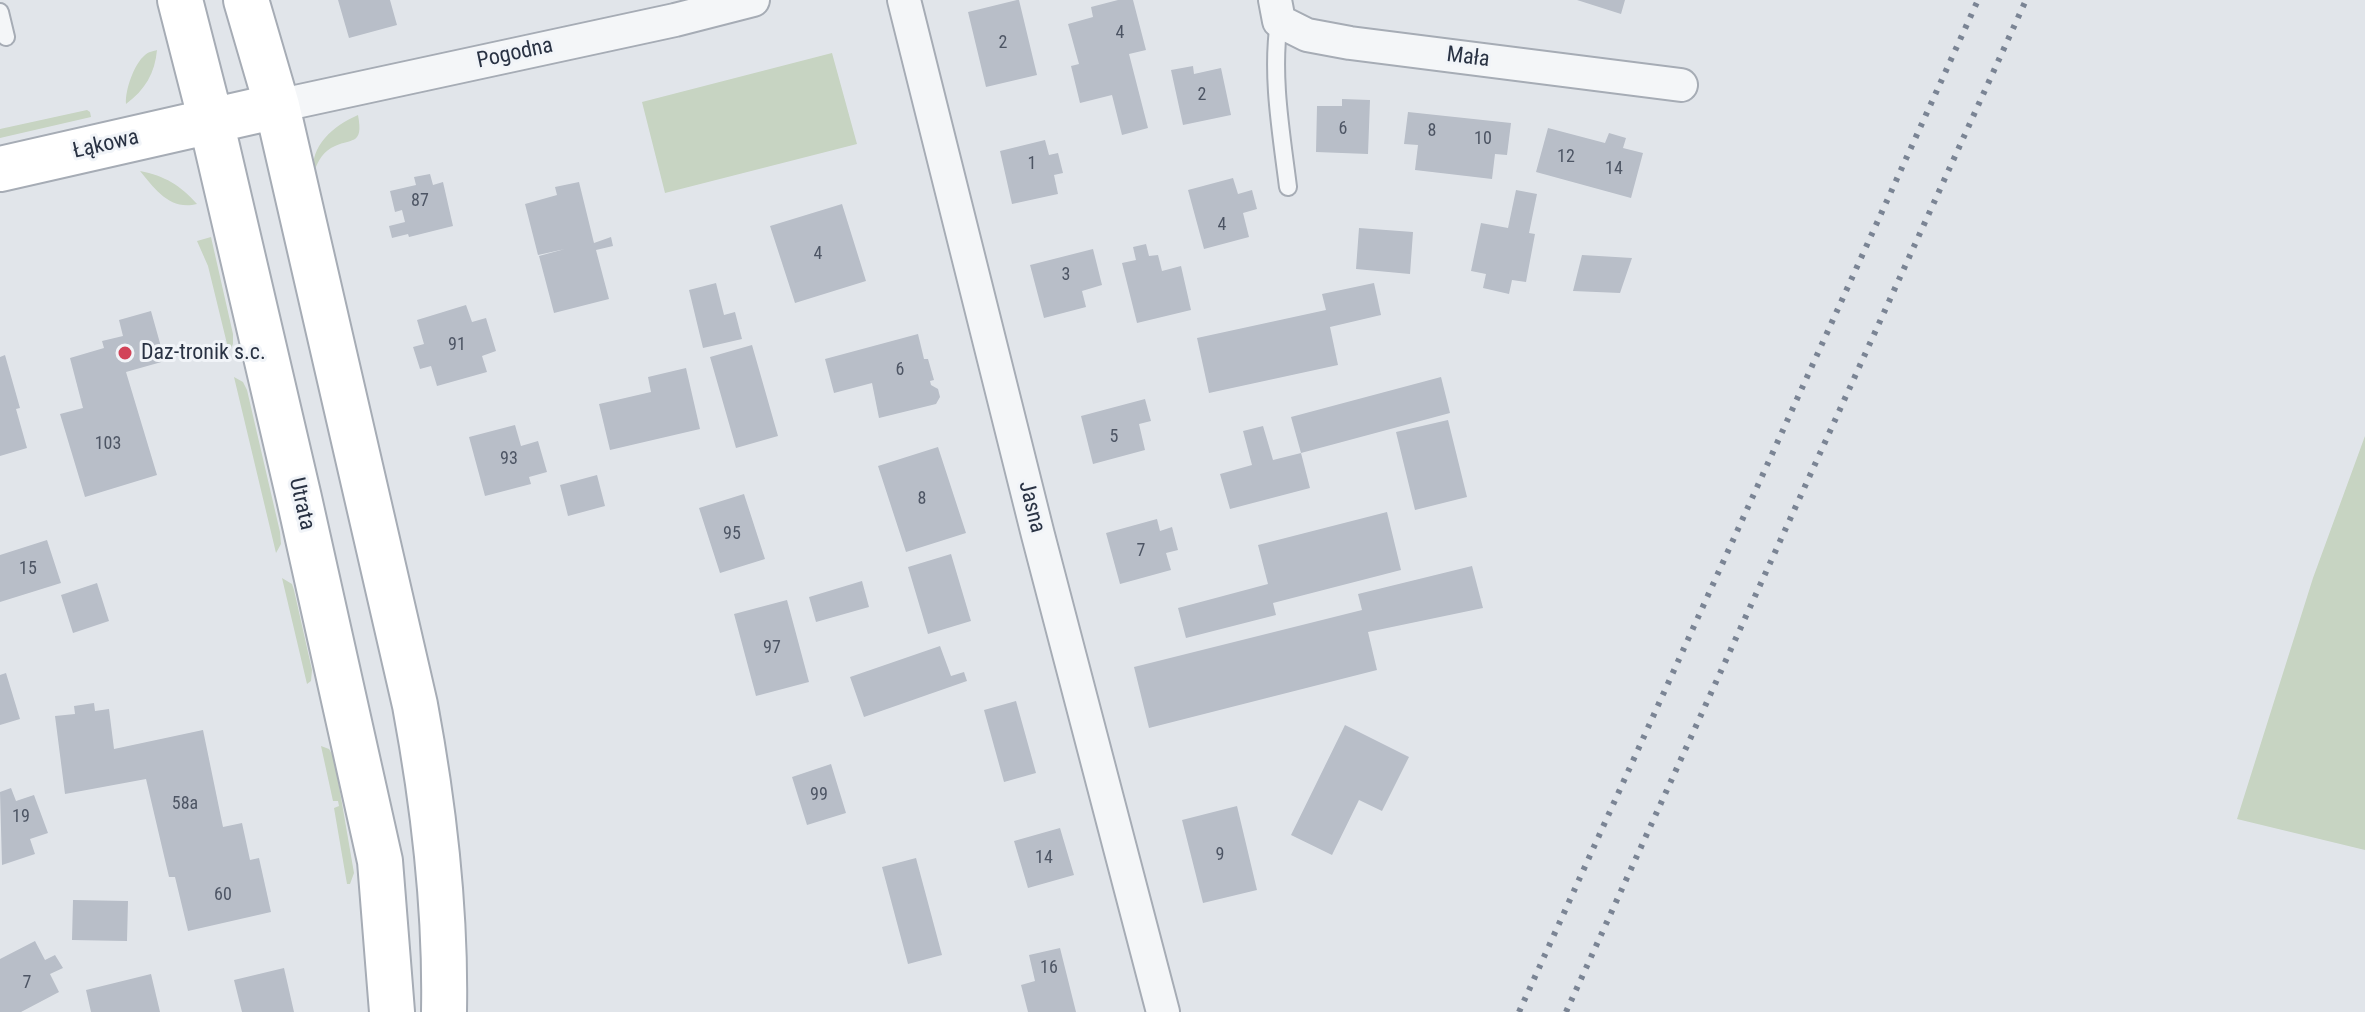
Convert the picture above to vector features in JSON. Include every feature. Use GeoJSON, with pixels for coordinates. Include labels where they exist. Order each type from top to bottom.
{"type":"FeatureCollection","features":[{"type":"Feature","properties":{"kind":"main road","name":"Utrata"},"geometry":{"type":"LineString","coordinates":[[180,0],[299,498],[380,861],[392,1012]]}},
{"type":"Feature","properties":{"kind":"main road"},"geometry":{"type":"LineString","coordinates":[[246,0],[277,106],[418,719],[443,903],[444,1012]]}},
{"type":"Feature","properties":{"kind":"main road","name":"Łąkowa"},"geometry":{"type":"LineString","coordinates":[[0,169],[277,106]]}},
{"type":"Feature","properties":{"kind":"street","name":"Pogodna"},"geometry":{"type":"LineString","coordinates":[[277,106],[672,10],[753,0]]}},
{"type":"Feature","properties":{"kind":"street","name":"Jasna"},"geometry":{"type":"LineString","coordinates":[[904,0],[1038,535],[1163,1012]]}},
{"type":"Feature","properties":{"kind":"street","name":"Mała"},"geometry":{"type":"LineString","coordinates":[[1277,10],[1307,35],[1350,43],[1681,85]]}},
{"type":"Feature","properties":{"kind":"lane"},"geometry":{"type":"LineString","coordinates":[[1277,10],[1276,82],[1288,187]]}},
{"type":"Feature","properties":{"kind":"lane"},"geometry":{"type":"LineString","coordinates":[[0,12],[6,37]]}},
{"type":"Feature","properties":{"kind":"green space"},"geometry":{"type":"Polygon","coordinates":[[[157,50],[148,80],[126,104],[137,64],[146,54],[157,50]]]}},
{"type":"Feature","properties":{"kind":"green space"},"geometry":{"type":"Polygon","coordinates":[[[832,53],[857,144],[665,193],[642,102],[832,53]]]}},
{"type":"Feature","properties":{"kind":"green space"},"geometry":{"type":"Polygon","coordinates":[[[87,110],[91,117],[0,138],[0,129],[87,110]]]}},
{"type":"Feature","properties":{"kind":"green space"},"geometry":{"type":"Polygon","coordinates":[[[358,115],[357,137],[327,150],[313,175],[315,155],[325,138],[358,115]]]}},
{"type":"Feature","properties":{"kind":"green space"},"geometry":{"type":"Polygon","coordinates":[[[140,171],[172,182],[197,204],[179,204],[164,197],[140,171]]]}},
{"type":"Feature","properties":{"kind":"green space"},"geometry":{"type":"Polygon","coordinates":[[[211,237],[233,334],[229,352],[208,266],[197,241],[211,237]]]}},
{"type":"Feature","properties":{"kind":"green space"},"geometry":{"type":"Polygon","coordinates":[[[234,377],[243,382],[247,390],[280,532],[281,544],[276,553],[234,377]]]}},
{"type":"Feature","properties":{"kind":"green space"},"geometry":{"type":"Polygon","coordinates":[[[2365,436],[2365,850],[2237,819],[2313,578],[2365,436]]]}},
{"type":"Feature","properties":{"kind":"green space"},"geometry":{"type":"Polygon","coordinates":[[[282,578],[292,584],[294,590],[312,670],[311,681],[307,684],[282,578]]]}},
{"type":"Feature","properties":{"kind":"green space"},"geometry":{"type":"Polygon","coordinates":[[[321,746],[329,749],[334,757],[354,873],[350,884],[347,884],[334,808],[339,806],[338,801],[333,801],[321,746]]]}},
{"type":"Feature","properties":{"kind":"building"},"geometry":{"type":"Polygon","coordinates":[[[338,0],[390,0],[397,25],[349,38],[338,0]]]}},
{"type":"Feature","properties":{"kind":"building"},"geometry":{"type":"Polygon","coordinates":[[[1019,0],[1037,75],[986,87],[968,12],[1019,0]]]}},
{"type":"Feature","properties":{"kind":"building"},"geometry":{"type":"Polygon","coordinates":[[[1118,0],[1133,0],[1146,50],[1129,54],[1148,128],[1122,135],[1112,95],[1080,103],[1071,66],[1079,64],[1068,24],[1093,17],[1091,7],[1118,0]]]}},
{"type":"Feature","properties":{"kind":"building"},"geometry":{"type":"Polygon","coordinates":[[[1577,0],[1625,0],[1621,14],[1577,0]]]}},
{"type":"Feature","properties":{"kind":"building"},"geometry":{"type":"Polygon","coordinates":[[[1193,66],[1194,74],[1221,68],[1231,115],[1183,125],[1171,70],[1193,66]]]}},
{"type":"Feature","properties":{"kind":"building"},"geometry":{"type":"Polygon","coordinates":[[[1342,99],[1370,100],[1368,154],[1316,152],[1317,106],[1342,106],[1342,99]]]}},
{"type":"Feature","properties":{"kind":"building"},"geometry":{"type":"Polygon","coordinates":[[[1408,112],[1511,123],[1507,155],[1495,154],[1492,179],[1415,170],[1418,145],[1404,144],[1408,112]]]}},
{"type":"Feature","properties":{"kind":"building"},"geometry":{"type":"Polygon","coordinates":[[[1548,128],[1605,143],[1609,133],[1626,138],[1623,148],[1643,153],[1631,198],[1536,172],[1548,128]]]}},
{"type":"Feature","properties":{"kind":"building"},"geometry":{"type":"Polygon","coordinates":[[[1045,140],[1049,155],[1058,153],[1063,173],[1054,175],[1058,194],[1012,204],[1000,151],[1045,140]]]}},
{"type":"Feature","properties":{"kind":"building"},"geometry":{"type":"Polygon","coordinates":[[[430,174],[433,185],[443,182],[453,226],[392,238],[389,226],[405,222],[402,210],[395,212],[390,191],[416,185],[414,177],[430,174]]]}},
{"type":"Feature","properties":{"kind":"building"},"geometry":{"type":"Polygon","coordinates":[[[1233,178],[1238,194],[1252,190],[1257,209],[1243,213],[1249,237],[1204,249],[1188,190],[1233,178]]]}},
{"type":"Feature","properties":{"kind":"building"},"geometry":{"type":"Polygon","coordinates":[[[579,182],[594,243],[611,237],[613,246],[596,250],[609,299],[554,313],[539,256],[565,249],[538,255],[525,204],[557,195],[555,187],[579,182]]]}},
{"type":"Feature","properties":{"kind":"building"},"geometry":{"type":"Polygon","coordinates":[[[1516,190],[1537,194],[1529,233],[1535,234],[1526,282],[1512,280],[1509,294],[1483,288],[1486,274],[1471,271],[1481,223],[1508,228],[1516,190]]]}},
{"type":"Feature","properties":{"kind":"building"},"geometry":{"type":"Polygon","coordinates":[[[842,204],[866,281],[795,303],[770,226],[842,204]]]}},
{"type":"Feature","properties":{"kind":"building"},"geometry":{"type":"Polygon","coordinates":[[[1359,228],[1413,232],[1410,274],[1356,269],[1359,228]]]}},
{"type":"Feature","properties":{"kind":"building"},"geometry":{"type":"Polygon","coordinates":[[[1146,244],[1149,256],[1158,255],[1162,271],[1181,266],[1191,310],[1137,323],[1122,263],[1136,260],[1133,247],[1146,244]]]}},
{"type":"Feature","properties":{"kind":"building"},"geometry":{"type":"Polygon","coordinates":[[[1093,249],[1102,285],[1082,291],[1086,307],[1044,318],[1030,265],[1093,249]]]}},
{"type":"Feature","properties":{"kind":"building"},"geometry":{"type":"Polygon","coordinates":[[[1582,255],[1632,258],[1620,293],[1573,291],[1582,255]]]}},
{"type":"Feature","properties":{"kind":"building"},"geometry":{"type":"Polygon","coordinates":[[[716,283],[724,315],[735,312],[742,339],[703,348],[689,290],[716,283]]]}},
{"type":"Feature","properties":{"kind":"building"},"geometry":{"type":"Polygon","coordinates":[[[1374,283],[1381,315],[1330,327],[1338,365],[1209,393],[1197,338],[1326,310],[1322,294],[1374,283]]]}},
{"type":"Feature","properties":{"kind":"building"},"geometry":{"type":"Polygon","coordinates":[[[466,305],[472,322],[486,318],[496,351],[482,356],[487,372],[437,386],[431,366],[420,369],[413,347],[424,344],[417,320],[466,305]]]}},
{"type":"Feature","properties":{"kind":"building"},"geometry":{"type":"Polygon","coordinates":[[[151,311],[165,361],[126,372],[157,475],[85,497],[60,414],[83,408],[70,358],[104,348],[102,341],[123,336],[119,320],[151,311]]]}},
{"type":"Feature","properties":{"kind":"building"},"geometry":{"type":"Polygon","coordinates":[[[918,334],[924,359],[928,359],[934,380],[930,381],[931,385],[938,389],[940,397],[936,404],[879,418],[872,383],[834,393],[825,359],[918,334]]]}},
{"type":"Feature","properties":{"kind":"building"},"geometry":{"type":"Polygon","coordinates":[[[752,345],[778,436],[736,448],[710,357],[752,345]]]}},
{"type":"Feature","properties":{"kind":"building"},"geometry":{"type":"Polygon","coordinates":[[[5,355],[27,448],[0,456],[0,357],[5,355]]]}},
{"type":"Feature","properties":{"kind":"building"},"geometry":{"type":"Polygon","coordinates":[[[686,368],[700,429],[610,450],[599,404],[651,392],[648,377],[686,368]]]}},
{"type":"Feature","properties":{"kind":"building"},"geometry":{"type":"Polygon","coordinates":[[[1441,377],[1450,413],[1301,453],[1291,417],[1441,377]]]}},
{"type":"Feature","properties":{"kind":"building"},"geometry":{"type":"Polygon","coordinates":[[[1145,399],[1151,421],[1139,424],[1145,450],[1093,464],[1081,416],[1145,399]]]}},
{"type":"Feature","properties":{"kind":"building"},"geometry":{"type":"Polygon","coordinates":[[[1448,420],[1467,497],[1415,510],[1396,432],[1448,420]]]}},
{"type":"Feature","properties":{"kind":"building"},"geometry":{"type":"Polygon","coordinates":[[[515,425],[521,446],[538,441],[547,472],[529,477],[531,484],[485,496],[469,437],[515,425]]]}},
{"type":"Feature","properties":{"kind":"building"},"geometry":{"type":"Polygon","coordinates":[[[1263,426],[1273,460],[1301,453],[1310,488],[1230,509],[1220,474],[1252,465],[1243,431],[1263,426]]]}},
{"type":"Feature","properties":{"kind":"building"},"geometry":{"type":"Polygon","coordinates":[[[938,447],[966,533],[906,552],[878,466],[938,447]]]}},
{"type":"Feature","properties":{"kind":"building"},"geometry":{"type":"Polygon","coordinates":[[[597,475],[605,506],[568,516],[560,485],[597,475]]]}},
{"type":"Feature","properties":{"kind":"building"},"geometry":{"type":"Polygon","coordinates":[[[744,494],[765,559],[720,573],[699,508],[744,494]]]}},
{"type":"Feature","properties":{"kind":"building"},"geometry":{"type":"Polygon","coordinates":[[[1387,512],[1401,570],[1273,603],[1276,615],[1186,638],[1178,608],[1268,584],[1258,545],[1387,512]]]}},
{"type":"Feature","properties":{"kind":"building"},"geometry":{"type":"Polygon","coordinates":[[[1157,519],[1160,531],[1172,527],[1178,550],[1166,553],[1171,570],[1120,584],[1106,533],[1157,519]]]}},
{"type":"Feature","properties":{"kind":"building"},"geometry":{"type":"Polygon","coordinates":[[[47,540],[61,583],[0,602],[0,555],[47,540]]]}},
{"type":"Feature","properties":{"kind":"building"},"geometry":{"type":"Polygon","coordinates":[[[951,554],[971,621],[928,634],[908,567],[951,554]]]}},
{"type":"Feature","properties":{"kind":"building"},"geometry":{"type":"Polygon","coordinates":[[[1472,566],[1483,608],[1368,632],[1377,670],[1149,728],[1134,667],[1362,610],[1358,594],[1472,566]]]}},
{"type":"Feature","properties":{"kind":"building"},"geometry":{"type":"Polygon","coordinates":[[[862,581],[869,607],[816,622],[809,597],[862,581]]]}},
{"type":"Feature","properties":{"kind":"building"},"geometry":{"type":"Polygon","coordinates":[[[97,583],[109,621],[73,633],[61,595],[97,583]]]}},
{"type":"Feature","properties":{"kind":"building"},"geometry":{"type":"Polygon","coordinates":[[[787,600],[809,682],[756,696],[734,614],[787,600]]]}},
{"type":"Feature","properties":{"kind":"building"},"geometry":{"type":"Polygon","coordinates":[[[940,646],[951,676],[964,672],[967,681],[864,717],[850,677],[940,646]]]}},
{"type":"Feature","properties":{"kind":"building"},"geometry":{"type":"Polygon","coordinates":[[[6,673],[20,719],[0,725],[0,675],[6,673]]]}},
{"type":"Feature","properties":{"kind":"building"},"geometry":{"type":"Polygon","coordinates":[[[1016,701],[1036,773],[1004,782],[984,710],[1016,701]]]}},
{"type":"Feature","properties":{"kind":"building"},"geometry":{"type":"Polygon","coordinates":[[[94,703],[95,711],[109,709],[114,749],[203,730],[223,827],[242,823],[250,860],[259,858],[271,912],[188,931],[175,877],[169,877],[146,779],[65,794],[55,716],[75,714],[74,706],[94,703]]]}},
{"type":"Feature","properties":{"kind":"building"},"geometry":{"type":"Polygon","coordinates":[[[1345,725],[1409,757],[1382,811],[1359,800],[1332,855],[1291,835],[1345,725]]]}},
{"type":"Feature","properties":{"kind":"building"},"geometry":{"type":"Polygon","coordinates":[[[831,764],[846,813],[807,825],[792,777],[831,764]]]}},
{"type":"Feature","properties":{"kind":"building"},"geometry":{"type":"Polygon","coordinates":[[[11,788],[16,801],[34,795],[48,833],[30,839],[35,854],[2,865],[0,792],[11,788]]]}},
{"type":"Feature","properties":{"kind":"building"},"geometry":{"type":"Polygon","coordinates":[[[1237,806],[1257,890],[1203,903],[1182,820],[1237,806]]]}},
{"type":"Feature","properties":{"kind":"building"},"geometry":{"type":"Polygon","coordinates":[[[1060,828],[1074,875],[1028,888],[1014,841],[1060,828]]]}},
{"type":"Feature","properties":{"kind":"building"},"geometry":{"type":"Polygon","coordinates":[[[916,858],[942,955],[908,964],[882,867],[916,858]]]}},
{"type":"Feature","properties":{"kind":"building"},"geometry":{"type":"Polygon","coordinates":[[[73,900],[128,901],[127,941],[72,940],[73,900]]]}},
{"type":"Feature","properties":{"kind":"building"},"geometry":{"type":"Polygon","coordinates":[[[35,941],[45,960],[55,955],[63,968],[50,974],[59,992],[21,1012],[0,1012],[0,959],[35,941]]]}},
{"type":"Feature","properties":{"kind":"building"},"geometry":{"type":"Polygon","coordinates":[[[1060,948],[1076,1012],[1028,1012],[1021,985],[1035,981],[1029,955],[1060,948]]]}},
{"type":"Feature","properties":{"kind":"building"},"geometry":{"type":"Polygon","coordinates":[[[284,968],[294,1012],[242,1012],[234,980],[284,968]]]}},
{"type":"Feature","properties":{"kind":"building"},"geometry":{"type":"Polygon","coordinates":[[[151,974],[160,1012],[91,1012],[86,990],[151,974]]]}},
{"type":"Feature","properties":{"kind":"railway"},"geometry":{"type":"LineString","coordinates":[[1519,1012],[1978,0]]}},
{"type":"Feature","properties":{"kind":"railway"},"geometry":{"type":"LineString","coordinates":[[1566,1012],[2026,0]]}},
{"type":"Feature","properties":{"kind":"place","name":"Daz-tronik s.c."},"geometry":{"type":"Point","coordinates":[125,353]}}]}
